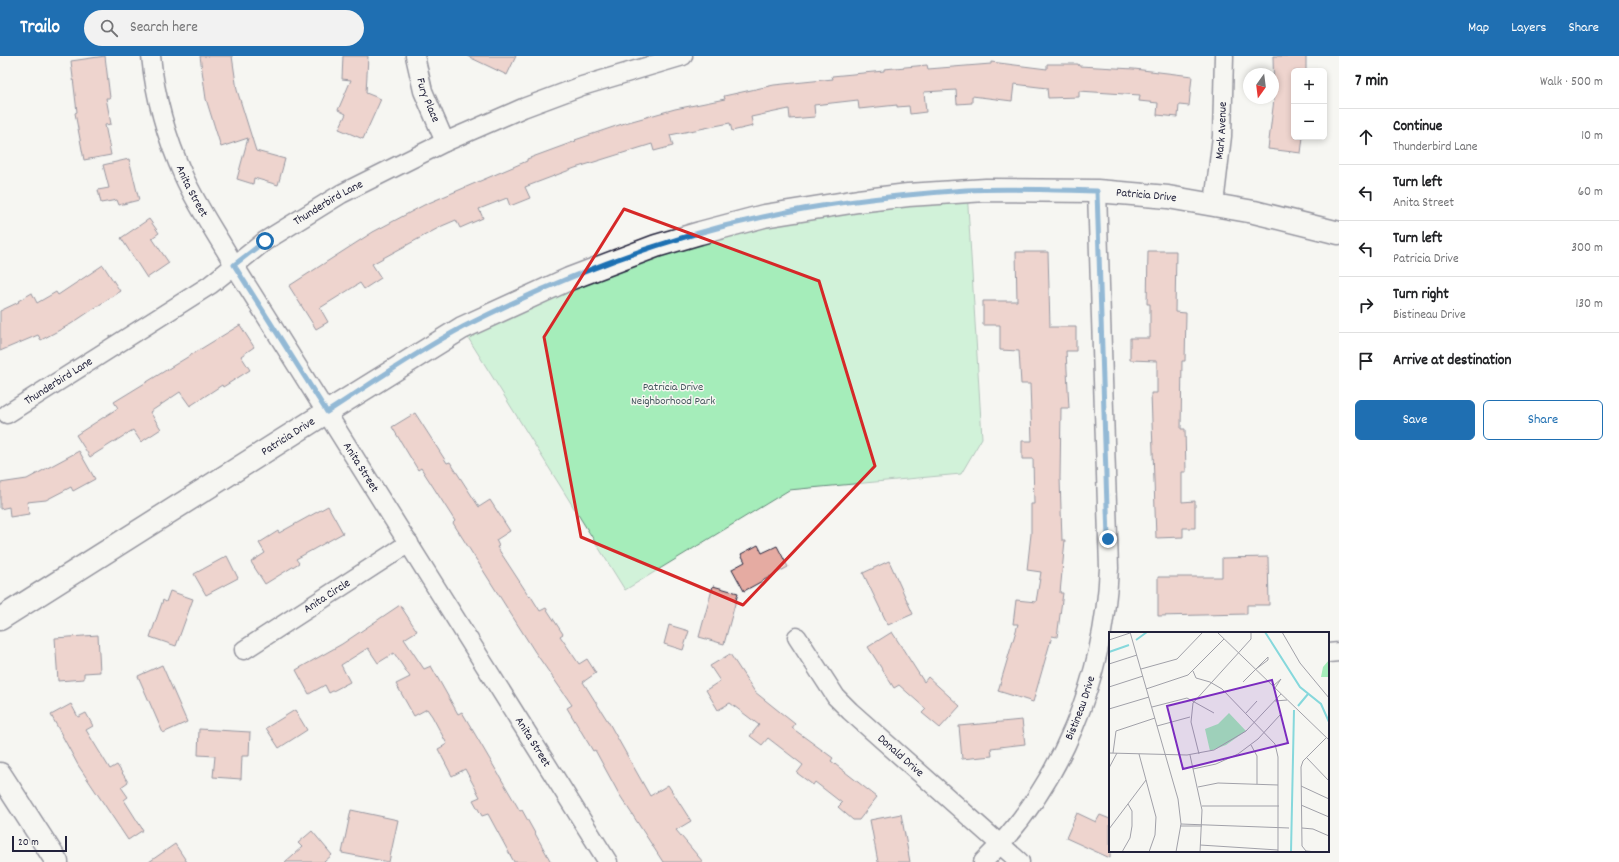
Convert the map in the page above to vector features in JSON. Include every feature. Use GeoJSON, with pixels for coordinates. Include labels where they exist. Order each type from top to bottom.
{"type":"FeatureCollection","features":[{"type":"Feature","properties":{"kind":"street","name":"Anita Street"},"geometry":{"type":"LineString","coordinates":[[151,56],[163,118],[177,159],[193,195],[234,265],[608,862]]}},
{"type":"Feature","properties":{"kind":"street","name":"Fury Place"},"geometry":{"type":"LineString","coordinates":[[415,56],[423,91],[446,142]]}},
{"type":"Feature","properties":{"kind":"street","name":"Thunderbird Lane"},"geometry":{"type":"LineString","coordinates":[[7,414],[210,285],[265,241],[341,194],[446,142],[523,108],[582,86],[683,56]]}},
{"type":"Feature","properties":{"kind":"street","name":"Mark Avenue"},"geometry":{"type":"LineString","coordinates":[[1214,204],[1222,129],[1224,56]]}},
{"type":"Feature","properties":{"kind":"street","name":"Patricia Drive"},"geometry":{"type":"LineString","coordinates":[[0,619],[462,328],[526,298],[595,269],[656,246],[700,233],[764,216],[851,202],[908,195],[986,190],[1097,191],[1168,197],[1254,212],[1339,233]]}},
{"type":"Feature","properties":{"kind":"street","name":"Bistineau Drive"},"geometry":{"type":"LineString","coordinates":[[983,862],[1000,845],[1033,804],[1057,764],[1103,661],[1109,568],[1097,191]]}},
{"type":"Feature","properties":{"kind":"street","name":"Anita Circle"},"geometry":{"type":"LineString","coordinates":[[244,650],[409,543]]}},
{"type":"Feature","properties":{"kind":"street"},"geometry":{"type":"LineString","coordinates":[[0,602],[30,599]]}},
{"type":"Feature","properties":{"kind":"street","name":"Donald Drive"},"geometry":{"type":"LineString","coordinates":[[797,637],[836,697],[1020,862]]}},
{"type":"Feature","properties":{"kind":"street"},"geometry":{"type":"LineString","coordinates":[[1329,653],[1339,652]]}},
{"type":"Feature","properties":{"kind":"street"},"geometry":{"type":"LineString","coordinates":[[4,787],[57,862]]}},
{"type":"Feature","properties":{"kind":"highlighted area"},"geometry":{"type":"Polygon","coordinates":[[[624,209],[819,281],[875,466],[743,605],[581,537],[544,337],[624,209]]]}},
{"type":"Feature","properties":{"kind":"green space","name":"Patricia Drive Neighborhood Park"},"geometry":{"type":"Polygon","coordinates":[[[967,190],[982,438],[961,474],[789,490],[625,590],[462,328],[756,218],[967,190]]]}},
{"type":"Feature","properties":{"kind":"building"},"geometry":{"type":"Polygon","coordinates":[[[105,56],[110,98],[106,98],[111,124],[105,125],[111,155],[84,160],[75,113],[77,112],[71,61],[105,56]]]}},
{"type":"Feature","properties":{"kind":"building"},"geometry":{"type":"Polygon","coordinates":[[[200,56],[232,56],[237,90],[256,151],[285,159],[278,185],[254,178],[253,184],[237,179],[248,138],[221,147],[206,99],[200,56]]]}},
{"type":"Feature","properties":{"kind":"building"},"geometry":{"type":"Polygon","coordinates":[[[343,56],[368,56],[366,93],[381,99],[363,139],[339,129],[346,114],[338,110],[351,80],[342,79],[343,56]]]}},
{"type":"Feature","properties":{"kind":"building"},"geometry":{"type":"Polygon","coordinates":[[[467,56],[516,56],[507,75],[467,56]]]}},
{"type":"Feature","properties":{"kind":"building"},"geometry":{"type":"Polygon","coordinates":[[[1273,56],[1306,56],[1306,68],[1291,68],[1291,140],[1303,140],[1301,153],[1268,149],[1273,104],[1279,104],[1279,68],[1273,68],[1273,56]]]}},
{"type":"Feature","properties":{"kind":"building"},"geometry":{"type":"Polygon","coordinates":[[[991,62],[1047,69],[1047,64],[1078,64],[1079,66],[1134,69],[1192,76],[1189,106],[1179,105],[1178,117],[1157,115],[1158,103],[1139,101],[1140,95],[1079,91],[1079,97],[1048,98],[1047,88],[1014,84],[1012,101],[972,96],[972,103],[957,104],[956,90],[924,92],[926,112],[910,114],[909,106],[897,107],[897,105],[859,109],[858,100],[814,105],[815,117],[790,119],[789,109],[751,117],[753,126],[732,131],[730,123],[670,135],[673,146],[654,151],[652,144],[575,168],[525,187],[530,198],[510,206],[507,198],[479,209],[483,218],[460,228],[456,220],[372,264],[381,278],[364,289],[360,283],[320,308],[328,322],[316,329],[289,286],[373,232],[424,205],[527,161],[527,159],[576,141],[575,140],[625,123],[675,109],[725,99],[724,96],[774,85],[833,79],[832,76],[884,71],[884,69],[927,65],[928,69],[991,64],[991,62]]]}},
{"type":"Feature","properties":{"kind":"building"},"geometry":{"type":"Polygon","coordinates":[[[129,159],[139,200],[119,205],[117,200],[101,203],[98,190],[109,188],[103,165],[129,159]]]}},
{"type":"Feature","properties":{"kind":"building"},"geometry":{"type":"Polygon","coordinates":[[[149,219],[159,233],[152,238],[169,263],[147,278],[121,238],[149,219]]]}},
{"type":"Feature","properties":{"kind":"building"},"geometry":{"type":"Polygon","coordinates":[[[1148,251],[1176,251],[1175,312],[1186,313],[1185,361],[1182,361],[1181,429],[1185,429],[1186,472],[1182,472],[1182,502],[1195,501],[1195,528],[1183,528],[1183,537],[1156,538],[1151,393],[1157,393],[1157,361],[1130,360],[1130,338],[1150,338],[1150,304],[1147,304],[1148,251]]]}},
{"type":"Feature","properties":{"kind":"building"},"geometry":{"type":"Polygon","coordinates":[[[1016,252],[1048,252],[1050,327],[1076,327],[1076,351],[1066,351],[1069,408],[1061,408],[1060,478],[1062,540],[1065,540],[1060,593],[1063,593],[1057,637],[1052,636],[1033,702],[998,691],[1018,624],[1013,624],[1016,600],[1036,602],[1041,572],[1027,570],[1031,534],[1031,504],[1034,504],[1033,459],[1022,459],[1022,441],[1032,441],[1030,384],[1021,384],[1019,351],[1000,350],[1000,325],[983,325],[983,301],[1017,301],[1016,252]]]}},
{"type":"Feature","properties":{"kind":"building"},"geometry":{"type":"Polygon","coordinates":[[[103,265],[120,291],[71,324],[41,340],[38,335],[0,351],[0,311],[19,302],[18,301],[32,293],[37,303],[56,292],[58,295],[103,265]]]}},
{"type":"Feature","properties":{"kind":"building"},"geometry":{"type":"Polygon","coordinates":[[[240,325],[254,347],[241,356],[250,370],[223,387],[222,385],[190,406],[180,392],[150,412],[161,429],[141,442],[133,430],[90,457],[76,435],[118,408],[114,402],[240,325]]]}},
{"type":"Feature","properties":{"kind":"building"},"geometry":{"type":"Polygon","coordinates":[[[415,413],[447,463],[450,462],[479,507],[490,500],[510,531],[496,540],[499,546],[497,547],[540,611],[546,608],[563,634],[560,636],[579,664],[587,659],[596,673],[583,682],[609,723],[650,796],[668,785],[691,821],[676,830],[703,862],[663,862],[619,794],[595,750],[593,751],[567,708],[572,705],[535,652],[453,523],[455,521],[421,468],[418,470],[392,427],[415,413]]]}},
{"type":"Feature","properties":{"kind":"building"},"geometry":{"type":"Polygon","coordinates":[[[79,451],[95,479],[73,491],[71,487],[46,500],[27,502],[29,514],[10,517],[9,507],[0,509],[0,483],[27,479],[79,451]]]}},
{"type":"Feature","properties":{"kind":"building"},"geometry":{"type":"Polygon","coordinates":[[[328,506],[343,533],[296,559],[299,563],[265,584],[251,562],[265,553],[259,543],[278,531],[279,533],[328,506]]]}},
{"type":"Feature","properties":{"kind":"building"},"geometry":{"type":"Polygon","coordinates":[[[758,545],[762,553],[777,546],[788,567],[744,591],[732,569],[745,562],[741,554],[758,545]]]}},
{"type":"Feature","properties":{"kind":"building"},"geometry":{"type":"Polygon","coordinates":[[[227,556],[238,578],[206,595],[194,574],[227,556]]]}},
{"type":"Feature","properties":{"kind":"building"},"geometry":{"type":"Polygon","coordinates":[[[1268,557],[1269,605],[1247,605],[1247,614],[1158,616],[1158,577],[1222,577],[1222,558],[1268,557]]]}},
{"type":"Feature","properties":{"kind":"building"},"geometry":{"type":"Polygon","coordinates":[[[889,561],[913,614],[888,625],[863,573],[889,561]]]}},
{"type":"Feature","properties":{"kind":"building"},"geometry":{"type":"Polygon","coordinates":[[[713,586],[738,593],[724,644],[699,637],[713,586]]]}},
{"type":"Feature","properties":{"kind":"building"},"geometry":{"type":"Polygon","coordinates":[[[170,591],[193,599],[176,646],[150,637],[163,600],[166,602],[170,591]]]}},
{"type":"Feature","properties":{"kind":"building"},"geometry":{"type":"Polygon","coordinates":[[[400,605],[417,631],[404,639],[424,669],[431,666],[458,714],[462,712],[520,811],[522,810],[551,862],[514,862],[488,814],[482,816],[473,800],[480,797],[465,769],[452,776],[438,749],[447,744],[432,716],[427,709],[414,716],[396,684],[410,677],[394,653],[378,663],[368,648],[341,665],[350,682],[329,693],[325,685],[309,694],[296,670],[342,644],[400,605]]]}},
{"type":"Feature","properties":{"kind":"building"},"geometry":{"type":"Polygon","coordinates":[[[669,625],[689,631],[683,650],[664,644],[669,625]]]}},
{"type":"Feature","properties":{"kind":"building"},"geometry":{"type":"Polygon","coordinates":[[[892,632],[924,682],[928,677],[960,706],[940,728],[922,713],[926,709],[899,685],[894,688],[868,647],[892,632]]]}},
{"type":"Feature","properties":{"kind":"building"},"geometry":{"type":"Polygon","coordinates":[[[98,635],[100,672],[84,673],[84,679],[58,681],[55,638],[98,635]]]}},
{"type":"Feature","properties":{"kind":"building"},"geometry":{"type":"Polygon","coordinates":[[[730,654],[755,692],[795,724],[792,728],[833,758],[831,761],[877,797],[859,820],[853,820],[838,807],[842,803],[815,782],[813,785],[797,773],[803,765],[768,738],[762,745],[750,736],[759,725],[730,703],[718,710],[706,690],[720,681],[710,666],[730,654]]]}},
{"type":"Feature","properties":{"kind":"building"},"geometry":{"type":"Polygon","coordinates":[[[162,665],[187,722],[163,733],[138,676],[162,665]]]}},
{"type":"Feature","properties":{"kind":"building"},"geometry":{"type":"Polygon","coordinates":[[[71,704],[78,717],[86,713],[93,726],[86,730],[110,769],[117,765],[128,782],[121,787],[128,797],[124,800],[143,830],[128,840],[78,765],[51,715],[71,704]]]}},
{"type":"Feature","properties":{"kind":"building"},"geometry":{"type":"Polygon","coordinates":[[[295,710],[307,730],[279,748],[266,728],[295,710]]]}},
{"type":"Feature","properties":{"kind":"building"},"geometry":{"type":"Polygon","coordinates":[[[1022,720],[1025,744],[991,748],[992,756],[962,759],[959,726],[1022,720]]]}},
{"type":"Feature","properties":{"kind":"building"},"geometry":{"type":"Polygon","coordinates":[[[199,729],[250,732],[249,756],[242,756],[241,779],[213,777],[215,756],[198,755],[199,729]]]}},
{"type":"Feature","properties":{"kind":"building"},"geometry":{"type":"Polygon","coordinates":[[[351,810],[398,820],[389,862],[342,853],[351,810]]]}},
{"type":"Feature","properties":{"kind":"building"},"geometry":{"type":"Polygon","coordinates":[[[1077,813],[1096,822],[1100,815],[1109,819],[1110,858],[1066,838],[1077,813]]]}},
{"type":"Feature","properties":{"kind":"building"},"geometry":{"type":"Polygon","coordinates":[[[901,814],[910,862],[878,862],[870,820],[901,814]]]}},
{"type":"Feature","properties":{"kind":"building"},"geometry":{"type":"Polygon","coordinates":[[[312,831],[332,855],[324,862],[285,862],[302,847],[298,843],[312,831]]]}},
{"type":"Feature","properties":{"kind":"building"},"geometry":{"type":"Polygon","coordinates":[[[175,844],[187,862],[149,862],[175,844]]]}},
{"type":"Feature","properties":{"kind":"route"},"geometry":{"type":"LineString","coordinates":[[265,241],[234,265],[327,412],[462,328],[569,279],[614,261],[656,246],[700,233],[764,216],[858,201],[908,195],[967,190],[1097,191],[1108,539]]}}]}
